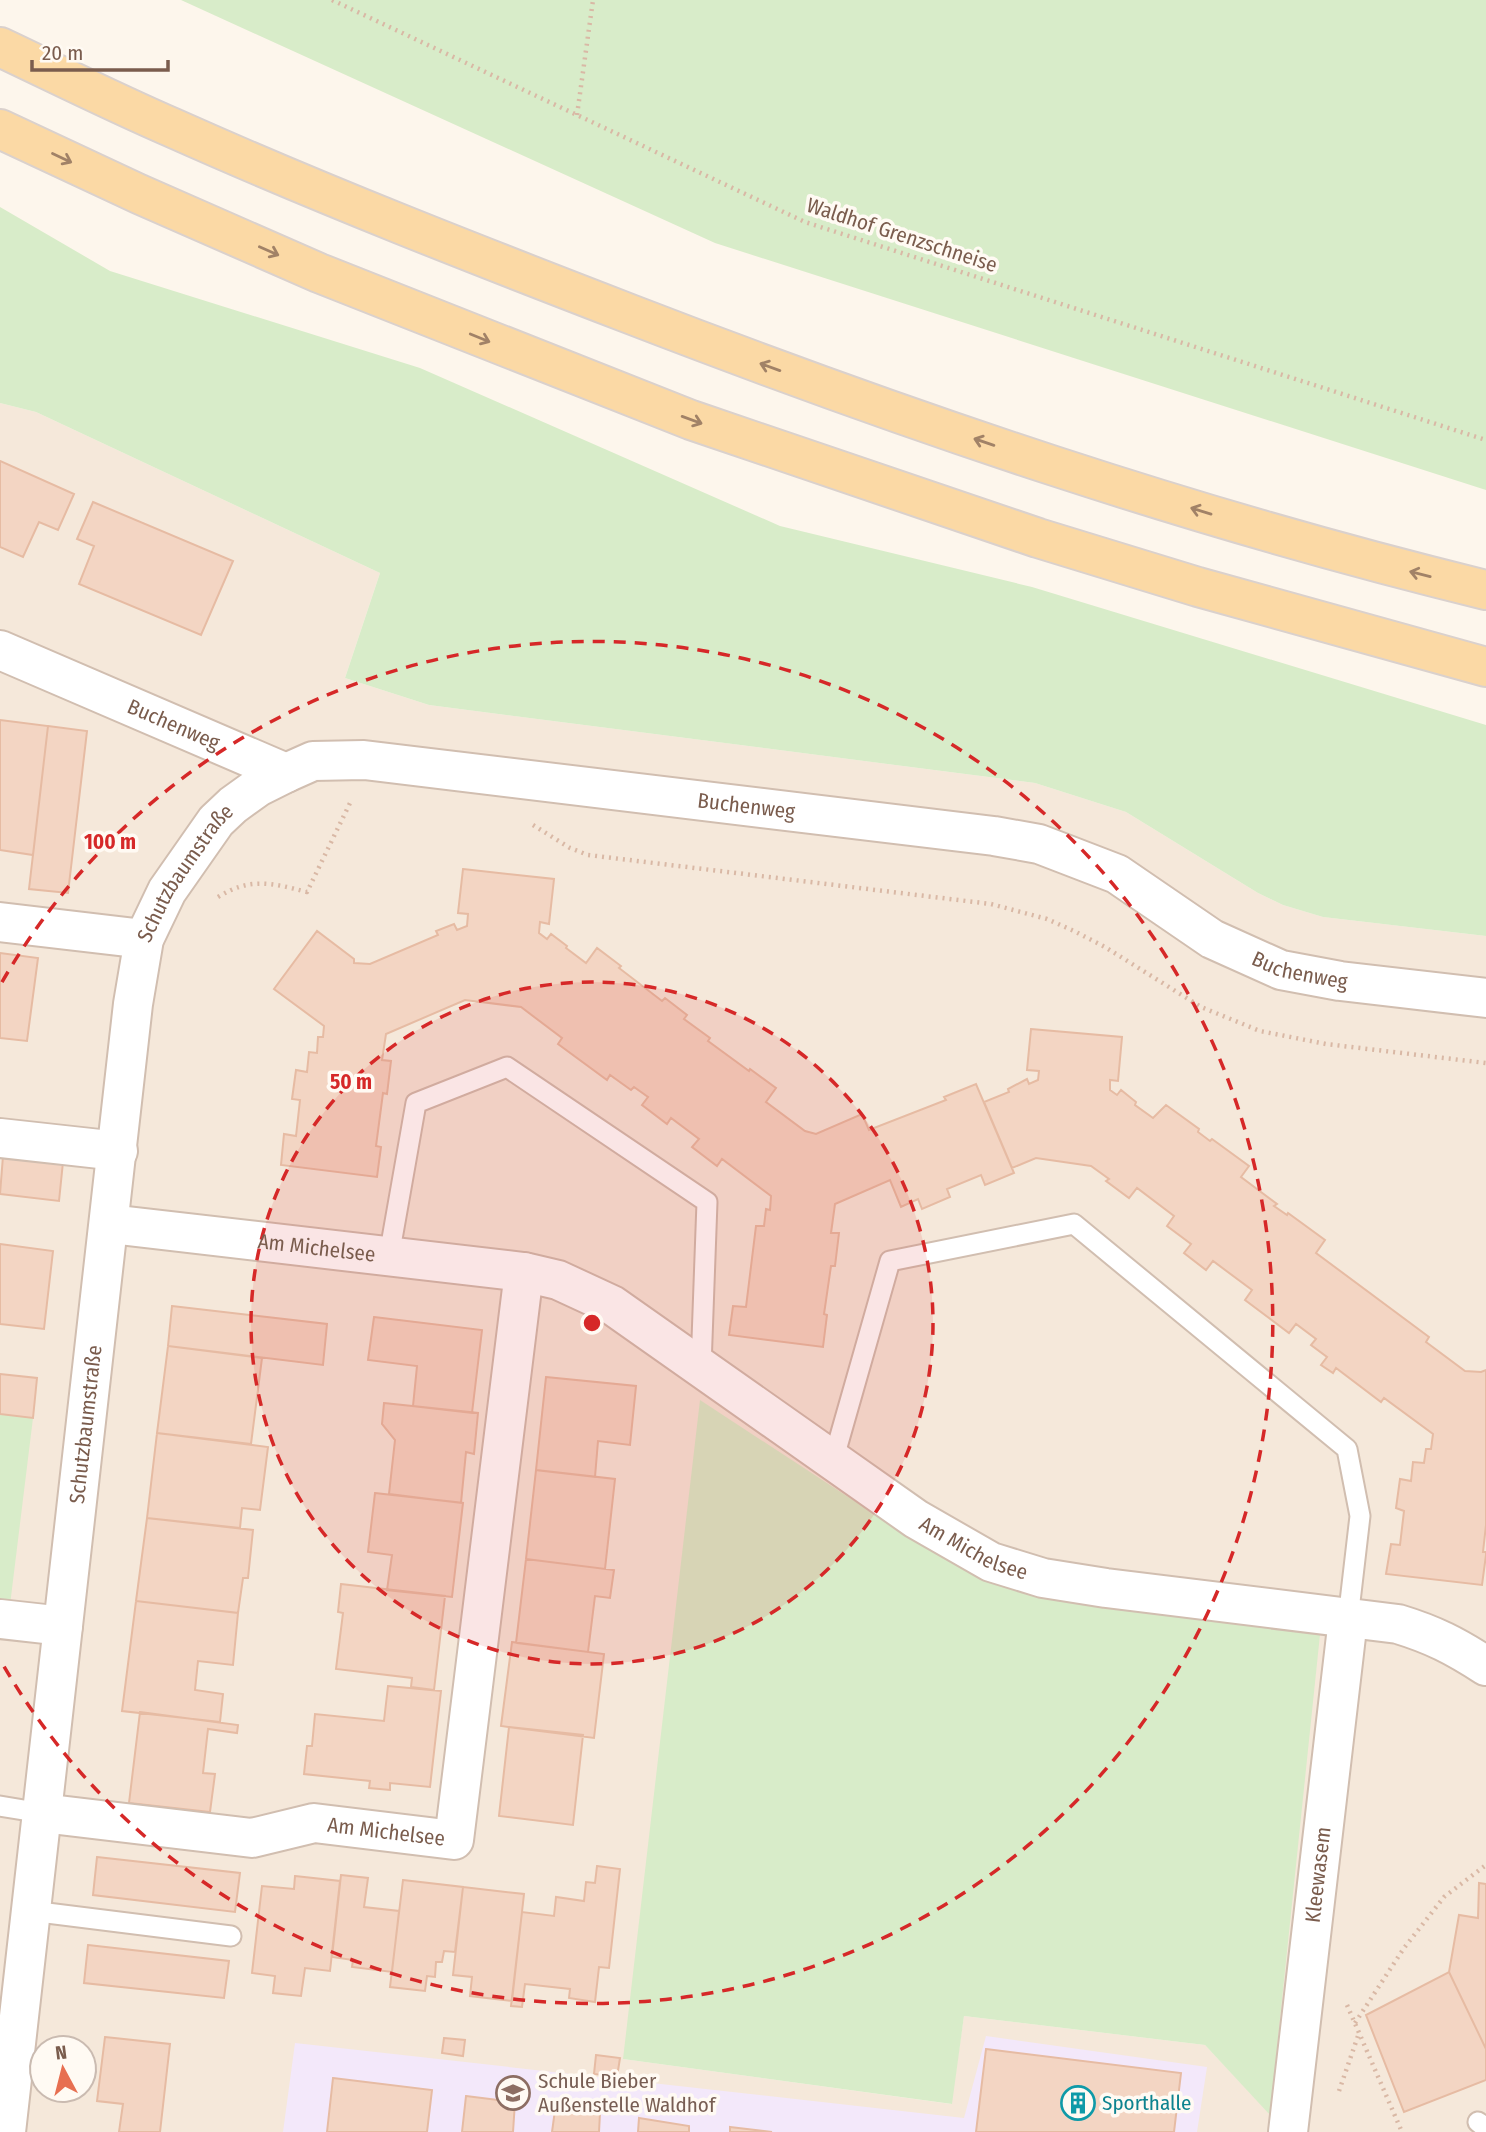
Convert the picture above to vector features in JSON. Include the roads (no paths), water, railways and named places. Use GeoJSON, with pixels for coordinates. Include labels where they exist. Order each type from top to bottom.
{"type":"FeatureCollection","features":[{"type":"Feature","properties":{"kind":"main road"},"geometry":{"type":"LineString","coordinates":[[0,47],[171,128],[359,207],[523,273],[841,394],[1044,463],[1203,512],[1390,567],[1486,590]]}},
{"type":"Feature","properties":{"kind":"main road"},"geometry":{"type":"LineString","coordinates":[[0,129],[319,273],[691,421],[1038,538],[1263,606],[1486,667]]}},
{"type":"Feature","properties":{"kind":"street","name":"Buchenweg"},"geometry":{"type":"LineString","coordinates":[[0,650],[286,773],[313,761],[364,760],[993,836],[1039,844],[1117,874],[1212,939],[1281,970],[1339,981],[1486,998]]}},
{"type":"Feature","properties":{"kind":"street","name":"Schutzbaumstraße"},"geometry":{"type":"LineString","coordinates":[[6,2132],[11,1981],[31,1911],[133,1004],[144,939],[167,891],[216,821],[258,787],[286,773]]}},
{"type":"Feature","properties":{"kind":"street"},"geometry":{"type":"LineString","coordinates":[[0,922],[144,939]]}},
{"type":"Feature","properties":{"kind":"street"},"geometry":{"type":"LineString","coordinates":[[0,1139],[118,1152]]}},
{"type":"Feature","properties":{"kind":"street","name":"Am Michelsee"},"geometry":{"type":"LineString","coordinates":[[110,1224],[524,1272],[558,1280],[612,1305],[916,1519],[991,1562],[1043,1578],[1398,1624],[1430,1633],[1486,1666]]}},
{"type":"Feature","properties":{"kind":"street","name":"Am Michelsee"},"geometry":{"type":"LineString","coordinates":[[42,1813],[252,1838],[314,1823],[454,1840],[524,1272]]}},
{"type":"Feature","properties":{"kind":"street"},"geometry":{"type":"LineString","coordinates":[[0,1619],[63,1626]]}},
{"type":"Feature","properties":{"kind":"street","name":"Kleewasem"},"geometry":{"type":"LineString","coordinates":[[1288,2132],[1348,1619]]}},
{"type":"Feature","properties":{"kind":"lane"},"geometry":{"type":"LineString","coordinates":[[389,1256],[416,1103],[508,1067],[707,1202],[701,1367]]}},
{"type":"Feature","properties":{"kind":"lane"},"geometry":{"type":"LineString","coordinates":[[833,1461],[890,1261],[1074,1223],[1347,1449],[1360,1516],[1348,1619]]}},
{"type":"Feature","properties":{"kind":"lane"},"geometry":{"type":"LineString","coordinates":[[0,1806],[42,1813]]}},
{"type":"Feature","properties":{"kind":"lane"},"geometry":{"type":"LineString","coordinates":[[31,1911],[231,1936]]}},
{"type":"Feature","properties":{"kind":"place","name":"Schule Bieber Außenstelle Waldhof"},"geometry":{"type":"Point","coordinates":[513,2093]}},
{"type":"Feature","properties":{"kind":"place","name":"Sporthalle"},"geometry":{"type":"Point","coordinates":[1078,2103]}}]}
